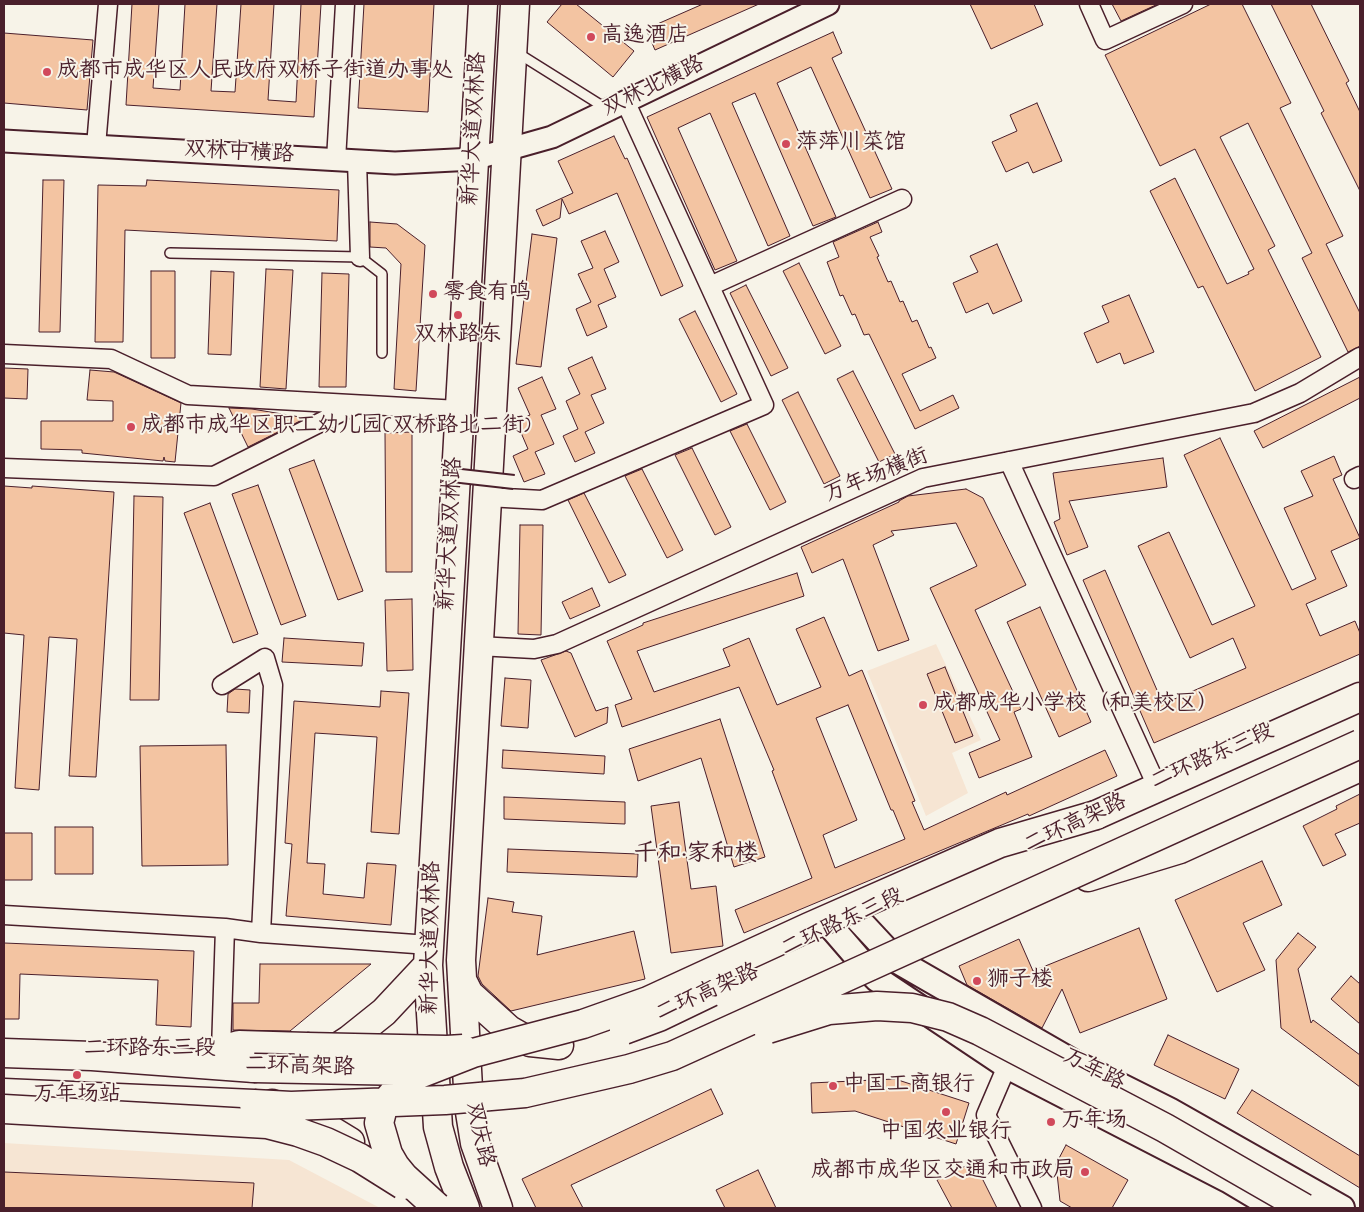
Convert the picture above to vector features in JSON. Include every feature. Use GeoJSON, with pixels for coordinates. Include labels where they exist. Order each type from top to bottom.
{"type":"FeatureCollection","features":[{"type":"Feature","properties":{"kind":"main road","name":"新华大道双林路"},"geometry":{"type":"LineString","coordinates":[[434,1064],[429,955],[483,4]]}},
{"type":"Feature","properties":{"kind":"main road","name":"新华大道双林路"},"geometry":{"type":"LineString","coordinates":[[466,1060],[461,960],[515,4]]}},
{"type":"Feature","properties":{"kind":"main road","name":"二环路东三段"},"geometry":{"type":"LineString","coordinates":[[314,1052],[434,1064],[559,1045],[648,1014],[856,917],[1360,691]]}},
{"type":"Feature","properties":{"kind":"main road","name":"二环高架路"},"geometry":{"type":"LineString","coordinates":[[4,1051],[254,1068],[408,1070],[482,1066],[535,1056],[592,1041],[659,1017],[1096,815],[1360,697]]}},
{"type":"Feature","properties":{"kind":"main road","name":"二环高架路"},"geometry":{"type":"LineString","coordinates":[[4,1093],[291,1106],[446,1100],[525,1094],[629,1069],[672,1056],[1360,744]]}},
{"type":"Feature","properties":{"kind":"main road","name":"二环路东三段"},"geometry":{"type":"LineString","coordinates":[[4,1089],[255,1096],[315,1100],[377,1100],[469,1106],[514,1102],[657,1069],[1360,749]]}},
{"type":"Feature","properties":{"kind":"main road"},"geometry":{"type":"LineString","coordinates":[[1060,886],[1180,849],[1360,767]]}},
{"type":"Feature","properties":{"kind":"main road"},"geometry":{"type":"LineString","coordinates":[[437,1208],[395,1166],[388,1154],[379,1123],[382,1111],[402,1083],[449,1061],[500,1045],[583,1024],[648,1001],[809,927],[1000,843],[1096,815]]}},
{"type":"Feature","properties":{"kind":"main road","name":"万年路"},"geometry":{"type":"LineString","coordinates":[[856,917],[896,960],[1073,1062],[1169,1110],[1342,1208]]}},
{"type":"Feature","properties":{"kind":"main road","name":"万年路"},"geometry":{"type":"LineString","coordinates":[[832,928],[870,972],[1008,1066],[1228,1180],[1275,1208]]}},
{"type":"Feature","properties":{"kind":"main road"},"geometry":{"type":"LineString","coordinates":[[314,1052],[349,1040],[384,1012],[429,955]]}},
{"type":"Feature","properties":{"kind":"main road"},"geometry":{"type":"LineString","coordinates":[[462,980],[469,994],[509,1030],[530,1042],[559,1045]]}},
{"type":"Feature","properties":{"kind":"main road"},"geometry":{"type":"LineString","coordinates":[[672,1056],[735,1040],[829,1010],[877,1006],[912,1008],[948,1017],[980,1031],[1165,1128],[1304,1208]]}},
{"type":"Feature","properties":{"kind":"main road"},"geometry":{"type":"LineString","coordinates":[[221,1050],[239,1045],[314,1052],[447,1050],[500,1045]]}},
{"type":"Feature","properties":{"kind":"main road","name":"二环路东三段"},"geometry":{"type":"LineString","coordinates":[[4,1051],[221,1050]]}},
{"type":"Feature","properties":{"kind":"main road","name":"双庆路"},"geometry":{"type":"LineString","coordinates":[[466,1060],[474,1143],[498,1208]]}},
{"type":"Feature","properties":{"kind":"main road","name":"双庆路"},"geometry":{"type":"LineString","coordinates":[[434,1064],[438,1127],[449,1167],[465,1208]]}},
{"type":"Feature","properties":{"kind":"main road"},"geometry":{"type":"LineString","coordinates":[[255,1096],[332,1131],[363,1149],[402,1174],[437,1208]]}},
{"type":"Feature","properties":{"kind":"main road"},"geometry":{"type":"LineString","coordinates":[[4,1109],[267,1124],[298,1132],[360,1158],[437,1208]]}},
{"type":"Feature","properties":{"kind":"street"},"geometry":{"type":"LineString","coordinates":[[96,146],[108,4]]}},
{"type":"Feature","properties":{"kind":"street"},"geometry":{"type":"LineString","coordinates":[[336,160],[345,4]]}},
{"type":"Feature","properties":{"kind":"street","name":"双林北横路"},"geometry":{"type":"LineString","coordinates":[[474,159],[552,137],[828,4]]}},
{"type":"Feature","properties":{"kind":"street"},"geometry":{"type":"LineString","coordinates":[[1088,4],[1105,40],[1183,4]]}},
{"type":"Feature","properties":{"kind":"street"},"geometry":{"type":"LineString","coordinates":[[487,497],[542,500],[764,405],[710,286],[617,106]]}},
{"type":"Feature","properties":{"kind":"street","name":"双林中横路"},"geometry":{"type":"LineString","coordinates":[[4,141],[395,163],[474,159]]}},
{"type":"Feature","properties":{"kind":"street"},"geometry":{"type":"LineString","coordinates":[[357,161],[360,257]]}},
{"type":"Feature","properties":{"kind":"street"},"geometry":{"type":"LineString","coordinates":[[710,286],[902,199]]}},
{"type":"Feature","properties":{"kind":"street"},"geometry":{"type":"LineString","coordinates":[[4,354],[111,359],[188,395],[459,410]]}},
{"type":"Feature","properties":{"kind":"street","name":"万年场横街"},"geometry":{"type":"LineString","coordinates":[[478,646],[534,649],[557,644],[923,478],[1254,413],[1300,393],[1360,357]]}},
{"type":"Feature","properties":{"kind":"street"},"geometry":{"type":"LineString","coordinates":[[4,468],[214,476],[355,405]]}},
{"type":"Feature","properties":{"kind":"street"},"geometry":{"type":"LineString","coordinates":[[1009,462],[1156,784]]}},
{"type":"Feature","properties":{"kind":"street"},"geometry":{"type":"LineString","coordinates":[[443,474],[514,482]]}},
{"type":"Feature","properties":{"kind":"street"},"geometry":{"type":"LineString","coordinates":[[222,685],[264,658],[273,684],[261,933]]}},
{"type":"Feature","properties":{"kind":"street"},"geometry":{"type":"LineString","coordinates":[[4,915],[225,928],[429,955]]}},
{"type":"Feature","properties":{"kind":"street"},"geometry":{"type":"LineString","coordinates":[[221,1050],[225,928]]}},
{"type":"Feature","properties":{"kind":"street"},"geometry":{"type":"LineString","coordinates":[[1008,1066],[986,1115],[1032,1208]]}},
{"type":"Feature","properties":{"kind":"lane"},"geometry":{"type":"LineString","coordinates":[[512,50],[617,106]]}},
{"type":"Feature","properties":{"kind":"lane"},"geometry":{"type":"LineString","coordinates":[[170,253],[360,257],[382,274],[382,353]]}},
{"type":"Feature","properties":{"kind":"shaded area","name":"成都成华小学校（和美校区）"},"geometry":{"type":"Polygon","coordinates":[[[936,644],[981,740],[952,753],[968,793],[926,816],[867,671],[936,644]]]}},
{"type":"Feature","properties":{"kind":"shaded area"},"geometry":{"type":"Polygon","coordinates":[[[4,1143],[289,1160],[380,1208],[4,1208],[4,1143]]]}},
{"type":"Feature","properties":{"kind":"building"},"geometry":{"type":"Polygon","coordinates":[[[132,4],[159,4],[153,88],[180,90],[185,4],[217,4],[211,91],[235,92],[241,4],[274,4],[268,100],[296,102],[301,4],[321,4],[314,117],[126,105],[132,4]]]}},
{"type":"Feature","properties":{"kind":"building"},"geometry":{"type":"Polygon","coordinates":[[[364,4],[434,4],[428,112],[358,108],[364,4]]]}},
{"type":"Feature","properties":{"kind":"building","name":"高逸酒店"},"geometry":{"type":"Polygon","coordinates":[[[562,4],[576,4],[634,51],[613,77],[547,22],[562,4]]]}},
{"type":"Feature","properties":{"kind":"building"},"geometry":{"type":"Polygon","coordinates":[[[703,4],[759,4],[655,50],[646,29],[703,4]]]}},
{"type":"Feature","properties":{"kind":"building"},"geometry":{"type":"Polygon","coordinates":[[[970,4],[1034,4],[1043,25],[991,49],[970,4]]]}},
{"type":"Feature","properties":{"kind":"building"},"geometry":{"type":"Polygon","coordinates":[[[1112,4],[1158,4],[1121,21],[1112,4]]]}},
{"type":"Feature","properties":{"kind":"building"},"geometry":{"type":"Polygon","coordinates":[[[1211,4],[1242,4],[1291,103],[1280,108],[1343,236],[1326,244],[1360,313],[1360,346],[1348,352],[1302,258],[1312,253],[1248,123],[1220,137],[1275,246],[1268,250],[1321,357],[1255,391],[1203,286],[1198,288],[1150,191],[1175,178],[1227,284],[1249,274],[1248,272],[1254,269],[1195,149],[1160,166],[1105,55],[1211,4]]]}},
{"type":"Feature","properties":{"kind":"building"},"geometry":{"type":"Polygon","coordinates":[[[1271,4],[1311,4],[1349,81],[1346,83],[1360,112],[1360,191],[1321,113],[1324,111],[1271,4]]]}},
{"type":"Feature","properties":{"kind":"building"},"geometry":{"type":"Polygon","coordinates":[[[833,32],[842,53],[832,58],[892,189],[870,198],[811,67],[777,83],[836,217],[813,226],[755,93],[732,103],[790,236],[768,246],[710,113],[678,128],[737,261],[715,270],[647,117],[833,32]]]}},
{"type":"Feature","properties":{"kind":"building","name":"成都市成华区人民政府双桥子街道办事处"},"geometry":{"type":"Polygon","coordinates":[[[4,33],[93,40],[87,110],[4,103],[4,33]]]}},
{"type":"Feature","properties":{"kind":"building"},"geometry":{"type":"Polygon","coordinates":[[[1037,103],[1062,161],[1033,173],[1028,162],[1006,172],[992,142],[1017,131],[1010,115],[1037,103]]]}},
{"type":"Feature","properties":{"kind":"building"},"geometry":{"type":"Polygon","coordinates":[[[614,136],[625,159],[627,158],[683,286],[661,296],[617,193],[569,214],[562,199],[560,218],[543,226],[536,210],[573,193],[558,161],[614,136]]]}},
{"type":"Feature","properties":{"kind":"building"},"geometry":{"type":"Polygon","coordinates":[[[43,180],[64,180],[60,332],[39,332],[43,180]]]}},
{"type":"Feature","properties":{"kind":"building"},"geometry":{"type":"Polygon","coordinates":[[[147,180],[339,190],[337,241],[125,230],[123,342],[95,342],[98,185],[146,186],[147,180]]]}},
{"type":"Feature","properties":{"kind":"building"},"geometry":{"type":"Polygon","coordinates":[[[370,222],[397,224],[425,245],[416,391],[394,389],[401,264],[386,248],[370,247],[370,222]]]}},
{"type":"Feature","properties":{"kind":"building"},"geometry":{"type":"Polygon","coordinates":[[[878,222],[882,232],[870,237],[879,256],[877,257],[888,282],[891,281],[900,302],[903,301],[912,322],[917,320],[929,348],[931,347],[936,358],[902,374],[920,411],[953,395],[959,408],[915,429],[869,334],[864,335],[855,314],[852,315],[843,295],[840,296],[827,262],[839,257],[833,242],[878,222]]]}},
{"type":"Feature","properties":{"kind":"building"},"geometry":{"type":"Polygon","coordinates":[[[605,231],[619,262],[604,269],[616,297],[598,305],[607,327],[587,336],[576,309],[591,302],[578,274],[593,268],[581,241],[605,231]]]}},
{"type":"Feature","properties":{"kind":"building"},"geometry":{"type":"Polygon","coordinates":[[[532,234],[557,238],[541,367],[516,364],[532,234]]]}},
{"type":"Feature","properties":{"kind":"building"},"geometry":{"type":"Polygon","coordinates":[[[997,244],[1022,301],[993,314],[988,303],[966,313],[953,283],[978,272],[970,256],[997,244]]]}},
{"type":"Feature","properties":{"kind":"building"},"geometry":{"type":"Polygon","coordinates":[[[799,263],[841,346],[825,354],[783,271],[799,263]]]}},
{"type":"Feature","properties":{"kind":"building"},"geometry":{"type":"Polygon","coordinates":[[[266,269],[293,270],[286,389],[260,387],[266,269]]]}},
{"type":"Feature","properties":{"kind":"building"},"geometry":{"type":"Polygon","coordinates":[[[151,271],[175,271],[175,358],[151,358],[151,271]]]}},
{"type":"Feature","properties":{"kind":"building"},"geometry":{"type":"Polygon","coordinates":[[[211,271],[234,272],[231,355],[208,354],[211,271]]]}},
{"type":"Feature","properties":{"kind":"building"},"geometry":{"type":"Polygon","coordinates":[[[322,273],[349,274],[346,387],[319,387],[322,273]]]}},
{"type":"Feature","properties":{"kind":"building"},"geometry":{"type":"Polygon","coordinates":[[[746,285],[788,368],[771,376],[730,293],[746,285]]]}},
{"type":"Feature","properties":{"kind":"building"},"geometry":{"type":"Polygon","coordinates":[[[1129,295],[1154,352],[1124,364],[1120,353],[1097,363],[1084,333],[1109,322],[1102,306],[1129,295]]]}},
{"type":"Feature","properties":{"kind":"building"},"geometry":{"type":"Polygon","coordinates":[[[695,311],[737,394],[721,402],[679,319],[695,311]]]}},
{"type":"Feature","properties":{"kind":"building"},"geometry":{"type":"Polygon","coordinates":[[[592,357],[606,389],[591,395],[604,423],[585,432],[595,453],[575,462],[563,436],[578,429],[566,401],[580,394],[568,368],[592,357]]]}},
{"type":"Feature","properties":{"kind":"building"},"geometry":{"type":"Polygon","coordinates":[[[4,368],[28,369],[27,399],[4,398],[4,368]]]}},
{"type":"Feature","properties":{"kind":"building","name":"成都市成华区职工幼儿园(双桥路北二街)"},"geometry":{"type":"Polygon","coordinates":[[[90,370],[114,372],[181,403],[175,462],[165,461],[164,457],[163,461],[82,453],[82,450],[41,449],[41,421],[113,421],[113,401],[87,400],[90,370]]]}},
{"type":"Feature","properties":{"kind":"building"},"geometry":{"type":"Polygon","coordinates":[[[853,371],[895,454],[879,462],[837,379],[853,371]]]}},
{"type":"Feature","properties":{"kind":"building"},"geometry":{"type":"Polygon","coordinates":[[[542,377],[556,409],[541,415],[554,444],[535,452],[545,474],[524,482],[513,456],[528,449],[516,421],[530,415],[518,388],[542,377]]]}},
{"type":"Feature","properties":{"kind":"building"},"geometry":{"type":"Polygon","coordinates":[[[1360,377],[1360,398],[1263,448],[1254,431],[1360,377]]]}},
{"type":"Feature","properties":{"kind":"building"},"geometry":{"type":"Polygon","coordinates":[[[798,392],[840,476],[824,484],[782,400],[798,392]]]}},
{"type":"Feature","properties":{"kind":"building"},"geometry":{"type":"Polygon","coordinates":[[[229,408],[252,409],[306,418],[248,447],[229,408]]]}},
{"type":"Feature","properties":{"kind":"building"},"geometry":{"type":"Polygon","coordinates":[[[747,424],[786,502],[770,510],[730,431],[747,424]]]}},
{"type":"Feature","properties":{"kind":"building"},"geometry":{"type":"Polygon","coordinates":[[[412,432],[412,572],[386,572],[385,433],[412,432]]]}},
{"type":"Feature","properties":{"kind":"building"},"geometry":{"type":"Polygon","coordinates":[[[1220,438],[1292,590],[1316,579],[1284,508],[1313,496],[1301,471],[1334,456],[1342,475],[1333,479],[1360,538],[1331,551],[1347,586],[1306,604],[1320,636],[1355,621],[1360,633],[1360,654],[1154,743],[1083,580],[1105,570],[1163,704],[1246,668],[1233,638],[1190,658],[1138,546],[1169,532],[1212,625],[1255,606],[1184,455],[1220,438]]]}},
{"type":"Feature","properties":{"kind":"building"},"geometry":{"type":"Polygon","coordinates":[[[692,448],[731,527],[715,535],[675,455],[692,448]]]}},
{"type":"Feature","properties":{"kind":"building"},"geometry":{"type":"Polygon","coordinates":[[[1163,458],[1167,487],[1069,501],[1088,547],[1067,555],[1054,522],[1060,519],[1053,473],[1163,458]]]}},
{"type":"Feature","properties":{"kind":"building"},"geometry":{"type":"Polygon","coordinates":[[[314,460],[363,591],[338,600],[289,469],[314,460]]]}},
{"type":"Feature","properties":{"kind":"building"},"geometry":{"type":"Polygon","coordinates":[[[642,469],[683,550],[667,558],[625,476],[642,469]]]}},
{"type":"Feature","properties":{"kind":"building"},"geometry":{"type":"Polygon","coordinates":[[[258,485],[306,616],[281,625],[232,494],[258,485]]]}},
{"type":"Feature","properties":{"kind":"building"},"geometry":{"type":"Polygon","coordinates":[[[4,486],[32,488],[32,486],[114,492],[96,777],[69,776],[77,639],[49,637],[39,790],[15,788],[24,635],[4,633],[4,486]]]}},
{"type":"Feature","properties":{"kind":"building"},"geometry":{"type":"Polygon","coordinates":[[[966,489],[983,498],[1026,585],[975,610],[1021,709],[1014,712],[1032,757],[979,778],[969,753],[1000,740],[930,588],[977,566],[956,523],[891,531],[894,535],[873,545],[909,640],[878,651],[843,559],[812,573],[801,547],[899,502],[908,496],[966,489]]]}},
{"type":"Feature","properties":{"kind":"building"},"geometry":{"type":"Polygon","coordinates":[[[584,493],[626,575],[609,583],[568,500],[584,493]]]}},
{"type":"Feature","properties":{"kind":"building"},"geometry":{"type":"Polygon","coordinates":[[[134,496],[163,497],[159,700],[130,700],[134,496]]]}},
{"type":"Feature","properties":{"kind":"building"},"geometry":{"type":"Polygon","coordinates":[[[210,503],[258,634],[233,643],[184,513],[210,503]]]}},
{"type":"Feature","properties":{"kind":"building"},"geometry":{"type":"Polygon","coordinates":[[[520,525],[543,525],[541,635],[518,634],[520,525]]]}},
{"type":"Feature","properties":{"kind":"building"},"geometry":{"type":"Polygon","coordinates":[[[797,573],[804,596],[637,651],[654,692],[730,666],[723,649],[749,638],[777,705],[821,687],[796,629],[824,617],[849,676],[862,670],[915,801],[912,802],[924,830],[1006,792],[1007,795],[1105,750],[1117,776],[1029,816],[1028,814],[744,933],[735,910],[812,878],[772,771],[774,770],[739,687],[622,727],[615,705],[632,699],[607,641],[643,625],[643,623],[797,573]],[[848,705],[816,718],[857,820],[823,835],[835,868],[905,839],[893,810],[891,810],[848,705]]]}},
{"type":"Feature","properties":{"kind":"building"},"geometry":{"type":"Polygon","coordinates":[[[592,588],[600,606],[570,619],[562,602],[592,588]]]}},
{"type":"Feature","properties":{"kind":"building"},"geometry":{"type":"Polygon","coordinates":[[[412,599],[413,670],[387,671],[385,600],[412,599]]]}},
{"type":"Feature","properties":{"kind":"building"},"geometry":{"type":"Polygon","coordinates":[[[1040,607],[1091,722],[1059,737],[1007,622],[1040,607]]]}},
{"type":"Feature","properties":{"kind":"building"},"geometry":{"type":"Polygon","coordinates":[[[284,638],[364,643],[362,666],[282,662],[284,638]]]}},
{"type":"Feature","properties":{"kind":"building"},"geometry":{"type":"Polygon","coordinates":[[[566,651],[571,653],[596,711],[608,707],[607,723],[575,737],[541,660],[566,651]]]}},
{"type":"Feature","properties":{"kind":"building"},"geometry":{"type":"Polygon","coordinates":[[[945,667],[973,736],[955,743],[927,674],[945,667]]]}},
{"type":"Feature","properties":{"kind":"building"},"geometry":{"type":"Polygon","coordinates":[[[505,678],[531,680],[528,728],[501,726],[505,678]]]}},
{"type":"Feature","properties":{"kind":"building"},"geometry":{"type":"Polygon","coordinates":[[[235,689],[250,690],[249,713],[227,712],[228,694],[235,689]]]}},
{"type":"Feature","properties":{"kind":"building"},"geometry":{"type":"Polygon","coordinates":[[[381,691],[409,693],[399,834],[371,832],[377,737],[315,733],[307,863],[325,864],[323,894],[364,898],[367,863],[396,865],[391,925],[286,916],[292,844],[285,843],[294,701],[380,707],[381,691]]]}},
{"type":"Feature","properties":{"kind":"building"},"geometry":{"type":"Polygon","coordinates":[[[720,719],[765,857],[734,867],[701,758],[638,781],[629,749],[720,719]]]}},
{"type":"Feature","properties":{"kind":"building"},"geometry":{"type":"Polygon","coordinates":[[[226,745],[228,865],[142,866],[140,746],[226,745]]]}},
{"type":"Feature","properties":{"kind":"building"},"geometry":{"type":"Polygon","coordinates":[[[503,750],[605,756],[604,774],[502,768],[503,750]]]}},
{"type":"Feature","properties":{"kind":"building"},"geometry":{"type":"Polygon","coordinates":[[[1360,794],[1360,823],[1335,834],[1346,855],[1323,866],[1303,826],[1337,809],[1336,806],[1360,794]]]}},
{"type":"Feature","properties":{"kind":"building"},"geometry":{"type":"Polygon","coordinates":[[[504,797],[625,802],[625,824],[504,819],[504,797]]]}},
{"type":"Feature","properties":{"kind":"building"},"geometry":{"type":"Polygon","coordinates":[[[679,802],[691,889],[716,886],[723,946],[671,953],[651,806],[679,802]]]}},
{"type":"Feature","properties":{"kind":"building"},"geometry":{"type":"Polygon","coordinates":[[[55,827],[93,827],[93,874],[55,874],[55,827]]]}},
{"type":"Feature","properties":{"kind":"building"},"geometry":{"type":"Polygon","coordinates":[[[4,833],[32,833],[32,880],[4,880],[4,833]]]}},
{"type":"Feature","properties":{"kind":"building"},"geometry":{"type":"Polygon","coordinates":[[[508,849],[638,854],[637,877],[507,872],[508,849]]]}},
{"type":"Feature","properties":{"kind":"building"},"geometry":{"type":"Polygon","coordinates":[[[1262,861],[1282,905],[1243,923],[1265,970],[1217,992],[1175,900],[1262,861]]]}},
{"type":"Feature","properties":{"kind":"building"},"geometry":{"type":"Polygon","coordinates":[[[488,898],[514,902],[512,912],[542,916],[537,955],[634,931],[645,979],[511,1011],[482,984],[478,976],[488,898]]]}},
{"type":"Feature","properties":{"kind":"building"},"geometry":{"type":"Polygon","coordinates":[[[1139,928],[1167,999],[1080,1033],[1062,989],[1042,1028],[967,985],[959,966],[1019,939],[1033,971],[1139,928]]]}},
{"type":"Feature","properties":{"kind":"building"},"geometry":{"type":"Polygon","coordinates":[[[1298,933],[1316,947],[1298,969],[1311,1023],[1313,1020],[1360,1055],[1360,1087],[1281,1028],[1276,960],[1298,933]]]}},
{"type":"Feature","properties":{"kind":"building"},"geometry":{"type":"Polygon","coordinates":[[[4,943],[194,951],[191,1027],[156,1025],[158,980],[20,974],[19,1019],[4,1019],[4,943]]]}},
{"type":"Feature","properties":{"kind":"building"},"geometry":{"type":"Polygon","coordinates":[[[260,964],[371,964],[290,1031],[233,1030],[233,1003],[259,1003],[260,964]]]}},
{"type":"Feature","properties":{"kind":"building"},"geometry":{"type":"Polygon","coordinates":[[[1351,976],[1360,984],[1360,1024],[1331,999],[1351,976]]]}},
{"type":"Feature","properties":{"kind":"building"},"geometry":{"type":"Polygon","coordinates":[[[1168,1035],[1239,1069],[1225,1099],[1154,1065],[1168,1035]]]}},
{"type":"Feature","properties":{"kind":"building"},"geometry":{"type":"Polygon","coordinates":[[[895,1079],[969,1103],[956,1144],[855,1111],[812,1113],[811,1083],[895,1079]]]}},
{"type":"Feature","properties":{"kind":"building"},"geometry":{"type":"Polygon","coordinates":[[[711,1089],[723,1114],[571,1185],[583,1208],[536,1208],[522,1179],[711,1089]]]}},
{"type":"Feature","properties":{"kind":"building"},"geometry":{"type":"Polygon","coordinates":[[[1252,1090],[1360,1156],[1360,1188],[1237,1113],[1252,1090]]]}},
{"type":"Feature","properties":{"kind":"building","name":"成都市成华区交通和市政局"},"geometry":{"type":"Polygon","coordinates":[[[1066,1145],[1128,1180],[1112,1208],[1072,1208],[1060,1201],[1056,1164],[1066,1145]]]}},
{"type":"Feature","properties":{"kind":"building"},"geometry":{"type":"Polygon","coordinates":[[[974,1162],[997,1208],[952,1208],[937,1180],[974,1162]]]}},
{"type":"Feature","properties":{"kind":"building"},"geometry":{"type":"Polygon","coordinates":[[[758,1170],[776,1208],[725,1208],[716,1190],[758,1170]]]}},
{"type":"Feature","properties":{"kind":"building"},"geometry":{"type":"Polygon","coordinates":[[[4,1172],[254,1183],[252,1208],[4,1208],[4,1172]]]}},
{"type":"Feature","properties":{"kind":"place","name":"高逸酒店"},"geometry":{"type":"Point","coordinates":[591,37]}},
{"type":"Feature","properties":{"kind":"place","name":"成都市成华区人民政府双桥子街道办事处"},"geometry":{"type":"Point","coordinates":[47,72]}},
{"type":"Feature","properties":{"kind":"place","name":"萍萍川菜馆"},"geometry":{"type":"Point","coordinates":[786,144]}},
{"type":"Feature","properties":{"kind":"place","name":"零食有鸣"},"geometry":{"type":"Point","coordinates":[433,294]}},
{"type":"Feature","properties":{"kind":"place","name":"双林路东"},"geometry":{"type":"Point","coordinates":[458,315]}},
{"type":"Feature","properties":{"kind":"place","name":"成都市成华区职工幼儿园(双桥路北二街)"},"geometry":{"type":"Point","coordinates":[131,427]}},
{"type":"Feature","properties":{"kind":"place","name":"成都成华小学校（和美校区）"},"geometry":{"type":"Point","coordinates":[923,705]}},
{"type":"Feature","properties":{"kind":"place","name":"狮子楼"},"geometry":{"type":"Point","coordinates":[977,981]}},
{"type":"Feature","properties":{"kind":"place","name":"万年场站"},"geometry":{"type":"Point","coordinates":[77,1075]}},
{"type":"Feature","properties":{"kind":"place","name":"中国工商银行"},"geometry":{"type":"Point","coordinates":[833,1086]}},
{"type":"Feature","properties":{"kind":"place","name":"中国农业银行"},"geometry":{"type":"Point","coordinates":[946,1112]}},
{"type":"Feature","properties":{"kind":"place","name":"万年场"},"geometry":{"type":"Point","coordinates":[1051,1122]}},
{"type":"Feature","properties":{"kind":"place","name":"成都市成华区交通和市政局"},"geometry":{"type":"Point","coordinates":[1085,1172]}},
{"type":"Feature","properties":{"kind":"district","name":"千和·家和楼"},"geometry":{"type":"Point","coordinates":[696,856]}}]}
